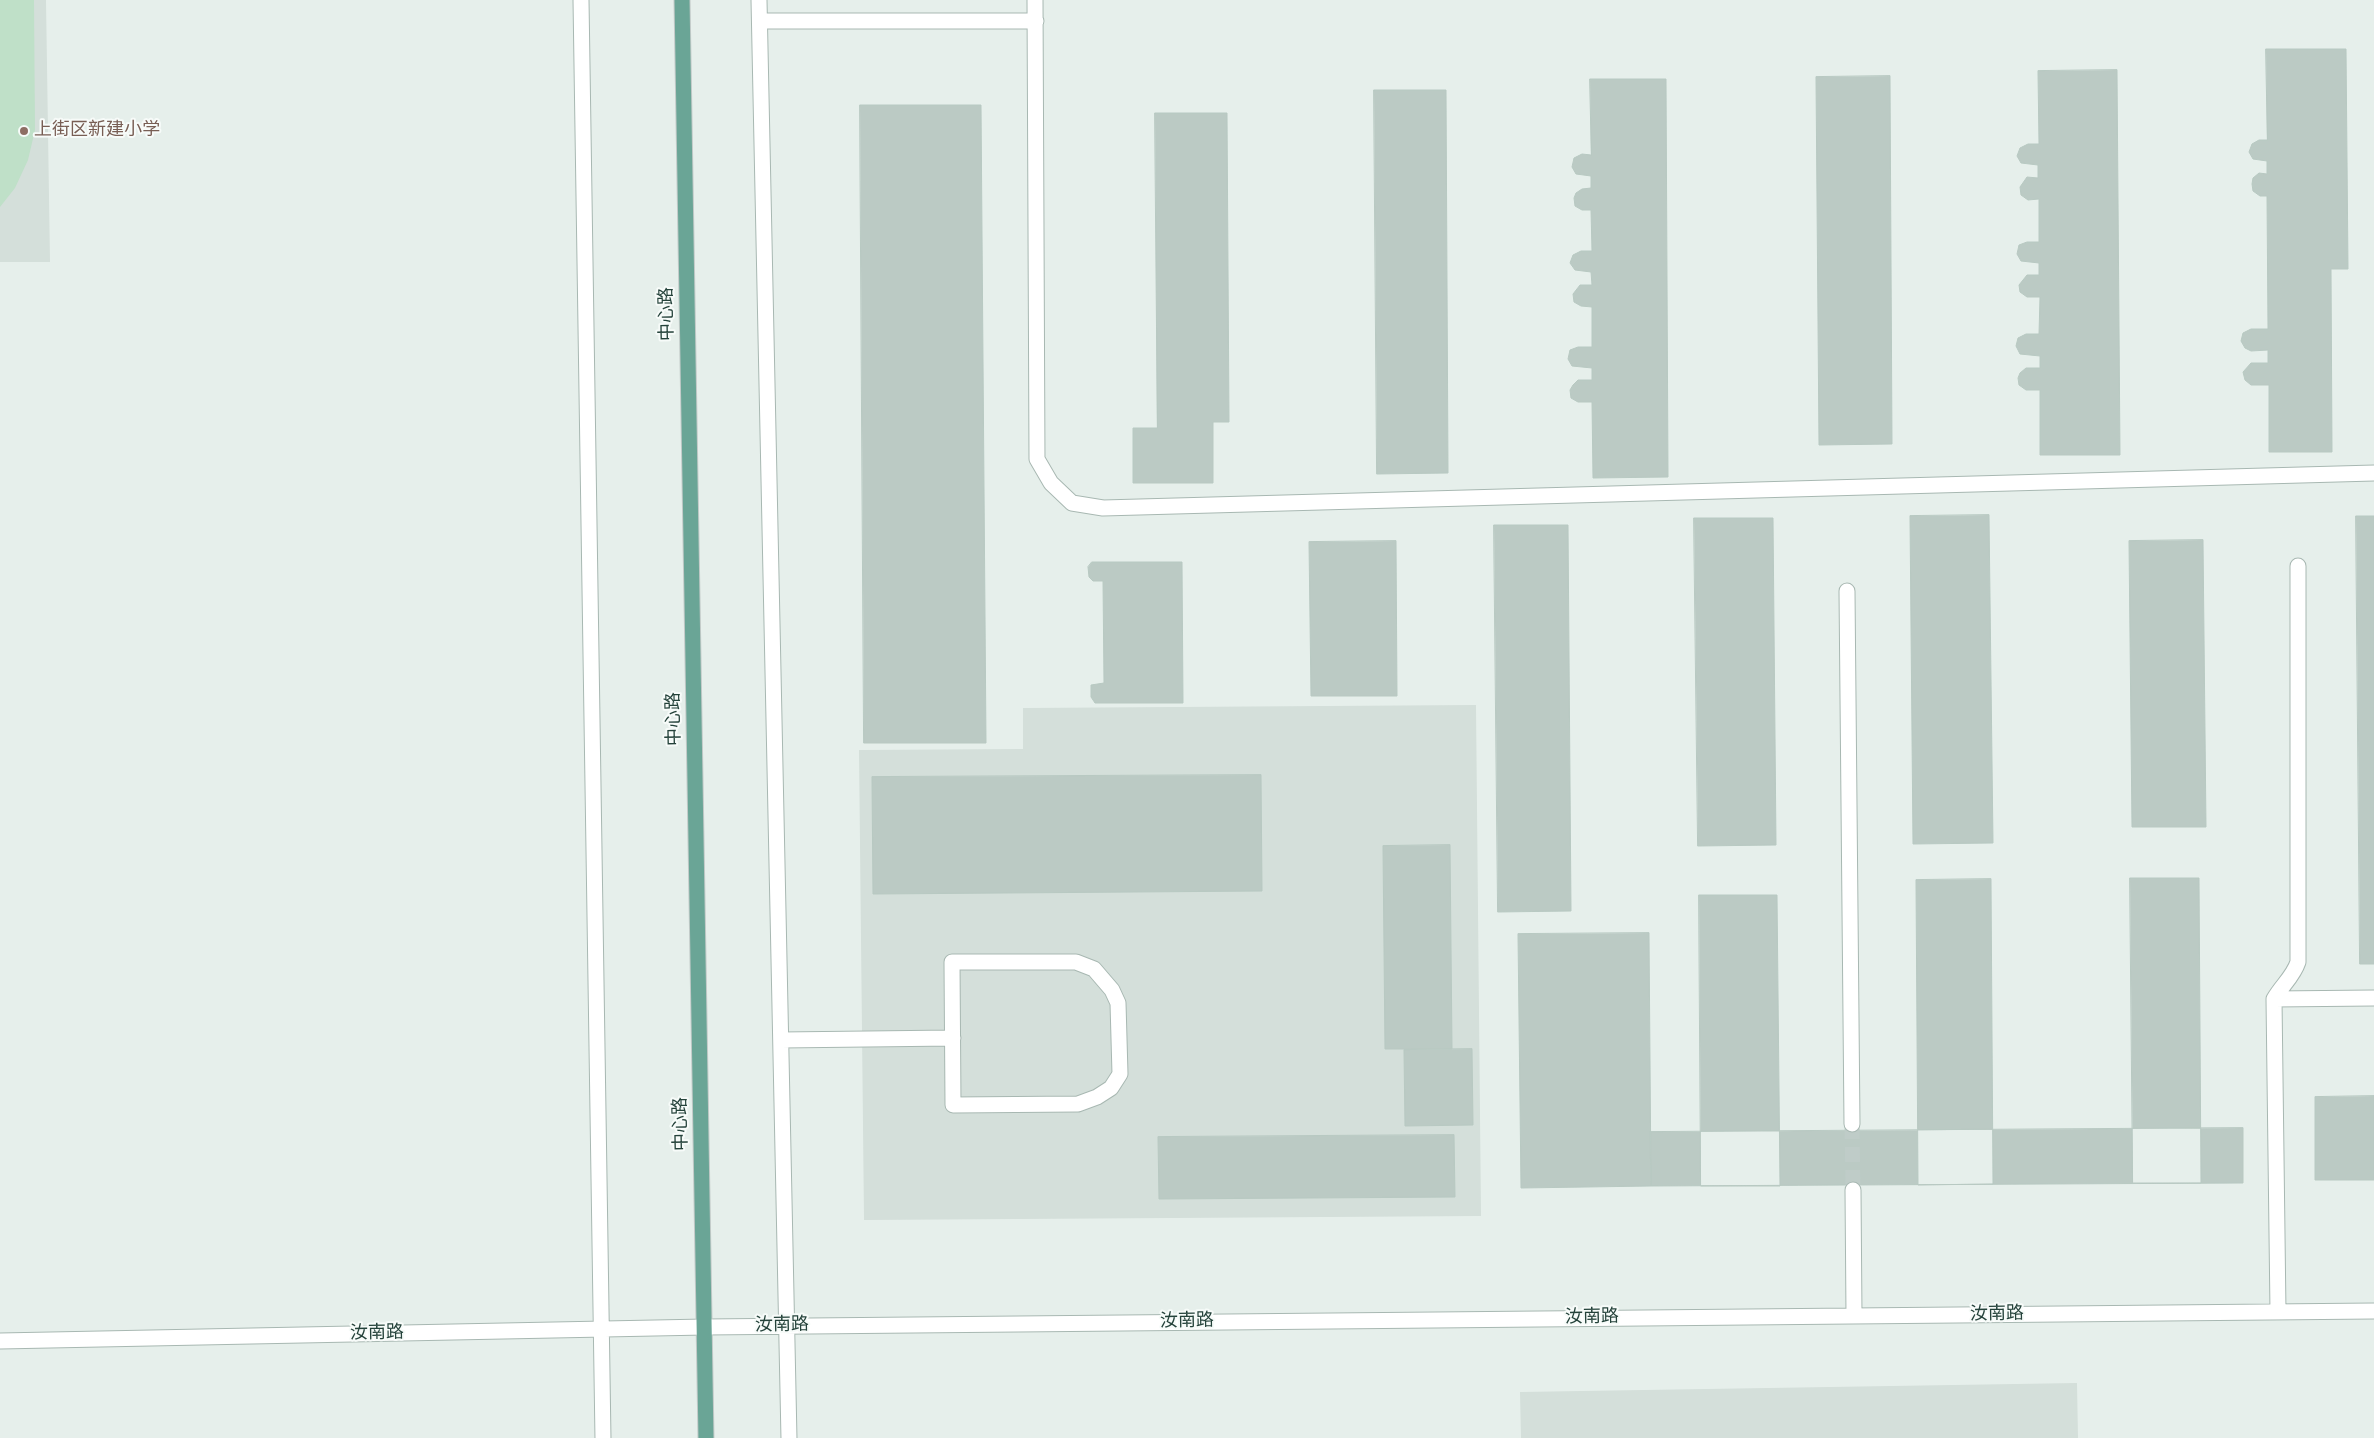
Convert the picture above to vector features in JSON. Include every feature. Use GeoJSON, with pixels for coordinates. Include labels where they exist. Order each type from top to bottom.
{"type":"FeatureCollection","features":[{"type":"Feature","properties":{"kind":"main road","name":"中心路"},"geometry":{"type":"LineString","coordinates":[[682,0],[706,1438]]}},
{"type":"Feature","properties":{"kind":"street"},"geometry":{"type":"LineString","coordinates":[[581,0],[603,1438]]}},
{"type":"Feature","properties":{"kind":"street"},"geometry":{"type":"LineString","coordinates":[[759,0],[790,1438]]}},
{"type":"Feature","properties":{"kind":"street"},"geometry":{"type":"LineString","coordinates":[[1036,0],[1037,459],[1051,484],[1072,503],[1104,508],[2374,473]]}},
{"type":"Feature","properties":{"kind":"street"},"geometry":{"type":"LineString","coordinates":[[760,21],[1036,21]]}},
{"type":"Feature","properties":{"kind":"street"},"geometry":{"type":"LineString","coordinates":[[2278,1312],[2274,998],[2285,981],[2294,975],[2298,962],[2298,566]]}},
{"type":"Feature","properties":{"kind":"street"},"geometry":{"type":"LineString","coordinates":[[1847,591],[1852,1124]]}},
{"type":"Feature","properties":{"kind":"street"},"geometry":{"type":"LineString","coordinates":[[952,962],[1076,962],[1094,970],[1112,990],[1118,1003],[1120,1074],[1111,1088],[1097,1098],[1078,1104],[953,1105],[952,1038],[952,962]]}},
{"type":"Feature","properties":{"kind":"street"},"geometry":{"type":"LineString","coordinates":[[2274,998],[2374,998]]}},
{"type":"Feature","properties":{"kind":"street"},"geometry":{"type":"LineString","coordinates":[[781,1040],[952,1038]]}},
{"type":"Feature","properties":{"kind":"street"},"geometry":{"type":"LineString","coordinates":[[1853,1190],[1854,1316]]}},
{"type":"Feature","properties":{"kind":"street","name":"汝南路"},"geometry":{"type":"LineString","coordinates":[[0,1341],[705,1327],[2374,1311]]}},
{"type":"Feature","properties":{"kind":"shaded area","name":"上街区新建小学"},"geometry":{"type":"Polygon","coordinates":[[[0,0],[46,0],[50,262],[0,262],[0,0]]]}},
{"type":"Feature","properties":{"kind":"shaded area"},"geometry":{"type":"Polygon","coordinates":[[[1476,705],[1481,1216],[864,1220],[859,750],[1023,749],[1023,708],[1476,705]]]}},
{"type":"Feature","properties":{"kind":"shaded area"},"geometry":{"type":"Polygon","coordinates":[[[2077,1383],[2078,1438],[1521,1438],[1520,1392],[2077,1383]]]}},
{"type":"Feature","properties":{"kind":"green space"},"geometry":{"type":"Polygon","coordinates":[[[0,0],[34,0],[35,130],[28,160],[15,188],[0,207],[0,0]]]}},
{"type":"Feature","properties":{"kind":"building"},"geometry":{"type":"Polygon","coordinates":[[[2266,49],[2346,49],[2348,269],[2331,269],[2332,452],[2269,452],[2269,385],[2251,385],[2245,380],[2243,372],[2251,363],[2268,363],[2268,350],[2251,351],[2245,348],[2241,341],[2243,333],[2251,329],[2268,329],[2267,196],[2260,196],[2253,191],[2252,184],[2253,178],[2259,173],[2267,174],[2267,161],[2253,159],[2249,152],[2252,144],[2259,140],[2267,140],[2266,49]]]}},
{"type":"Feature","properties":{"kind":"building"},"geometry":{"type":"Polygon","coordinates":[[[2117,70],[2120,455],[2040,455],[2040,390],[2026,390],[2019,385],[2018,378],[2020,373],[2026,368],[2040,368],[2040,356],[2020,354],[2016,346],[2018,338],[2026,334],[2039,334],[2040,297],[2027,297],[2020,292],[2019,285],[2027,275],[2039,275],[2039,263],[2021,261],[2017,254],[2019,245],[2027,242],[2039,242],[2039,199],[2028,200],[2021,195],[2020,187],[2027,177],[2038,178],[2038,165],[2021,163],[2017,156],[2020,148],[2028,144],[2039,144],[2038,71],[2117,70]]]}},
{"type":"Feature","properties":{"kind":"building"},"geometry":{"type":"Polygon","coordinates":[[[1890,76],[1892,444],[1819,445],[1816,77],[1890,76]]]}},
{"type":"Feature","properties":{"kind":"building"},"geometry":{"type":"Polygon","coordinates":[[[1590,79],[1666,79],[1668,477],[1593,478],[1592,402],[1578,402],[1571,398],[1570,390],[1578,380],[1592,380],[1592,368],[1572,366],[1568,359],[1570,350],[1578,347],[1592,347],[1592,307],[1581,306],[1574,302],[1573,294],[1580,285],[1592,285],[1591,272],[1575,270],[1570,263],[1573,255],[1581,251],[1592,251],[1591,210],[1582,210],[1575,206],[1574,198],[1576,193],[1582,189],[1591,188],[1591,176],[1576,174],[1572,167],[1574,158],[1582,154],[1591,155],[1590,79]]]}},
{"type":"Feature","properties":{"kind":"building"},"geometry":{"type":"Polygon","coordinates":[[[1374,90],[1446,90],[1448,473],[1377,474],[1374,90]]]}},
{"type":"Feature","properties":{"kind":"building"},"geometry":{"type":"Polygon","coordinates":[[[860,105],[981,105],[986,743],[864,743],[860,105]]]}},
{"type":"Feature","properties":{"kind":"building"},"geometry":{"type":"Polygon","coordinates":[[[1155,113],[1227,113],[1229,422],[1213,422],[1213,483],[1133,483],[1133,428],[1157,428],[1155,113]]]}},
{"type":"Feature","properties":{"kind":"building"},"geometry":{"type":"Polygon","coordinates":[[[1989,515],[1993,843],[1913,844],[1910,516],[1989,515]]]}},
{"type":"Feature","properties":{"kind":"building"},"geometry":{"type":"Polygon","coordinates":[[[2356,516],[2374,516],[2374,964],[2360,964],[2356,516]]]}},
{"type":"Feature","properties":{"kind":"building"},"geometry":{"type":"Polygon","coordinates":[[[1694,518],[1773,518],[1776,845],[1698,846],[1694,518]]]}},
{"type":"Feature","properties":{"kind":"building"},"geometry":{"type":"Polygon","coordinates":[[[1494,525],[1568,525],[1571,911],[1498,912],[1494,525]]]}},
{"type":"Feature","properties":{"kind":"building"},"geometry":{"type":"Polygon","coordinates":[[[2203,540],[2206,827],[2132,827],[2129,541],[2203,540]]]}},
{"type":"Feature","properties":{"kind":"building"},"geometry":{"type":"Polygon","coordinates":[[[1396,541],[1397,696],[1311,696],[1309,542],[1396,541]]]}},
{"type":"Feature","properties":{"kind":"building"},"geometry":{"type":"Polygon","coordinates":[[[1092,562],[1182,562],[1183,703],[1095,703],[1091,697],[1091,685],[1104,683],[1103,581],[1093,581],[1089,577],[1088,567],[1092,562]]]}},
{"type":"Feature","properties":{"kind":"building"},"geometry":{"type":"Polygon","coordinates":[[[1261,775],[1262,891],[873,894],[872,777],[1261,775]]]}},
{"type":"Feature","properties":{"kind":"building"},"geometry":{"type":"Polygon","coordinates":[[[1450,845],[1452,1049],[1385,1049],[1383,846],[1450,845]]]}},
{"type":"Feature","properties":{"kind":"building"},"geometry":{"type":"Polygon","coordinates":[[[2130,878],[2199,878],[2201,1183],[2133,1183],[2130,878]]]}},
{"type":"Feature","properties":{"kind":"building"},"geometry":{"type":"Polygon","coordinates":[[[1991,879],[1993,1184],[1918,1185],[1916,880],[1991,879]]]}},
{"type":"Feature","properties":{"kind":"building"},"geometry":{"type":"Polygon","coordinates":[[[1699,895],[1777,895],[1780,1186],[1701,1186],[1699,895]]]}},
{"type":"Feature","properties":{"kind":"building"},"geometry":{"type":"Polygon","coordinates":[[[1649,933],[1651,1186],[1521,1188],[1518,934],[1649,933]]]}},
{"type":"Feature","properties":{"kind":"building"},"geometry":{"type":"Polygon","coordinates":[[[1472,1049],[1473,1125],[1405,1126],[1404,1050],[1472,1049]]]}},
{"type":"Feature","properties":{"kind":"building"},"geometry":{"type":"Polygon","coordinates":[[[2374,1096],[2374,1180],[2315,1180],[2315,1097],[2374,1096]]]}},
{"type":"Feature","properties":{"kind":"building"},"geometry":{"type":"Polygon","coordinates":[[[2243,1128],[2243,1183],[1651,1186],[1650,1132],[2243,1128]]]}},
{"type":"Feature","properties":{"kind":"building"},"geometry":{"type":"Polygon","coordinates":[[[1454,1135],[1455,1197],[1159,1199],[1158,1137],[1454,1135]]]}},
{"type":"Feature","properties":{"kind":"tunnel"},"geometry":{"type":"LineString","coordinates":[[1852,1124],[1853,1190]]}},
{"type":"Feature","properties":{"kind":"place","name":"上街区新建小学"},"geometry":{"type":"Point","coordinates":[24,131]}}]}
